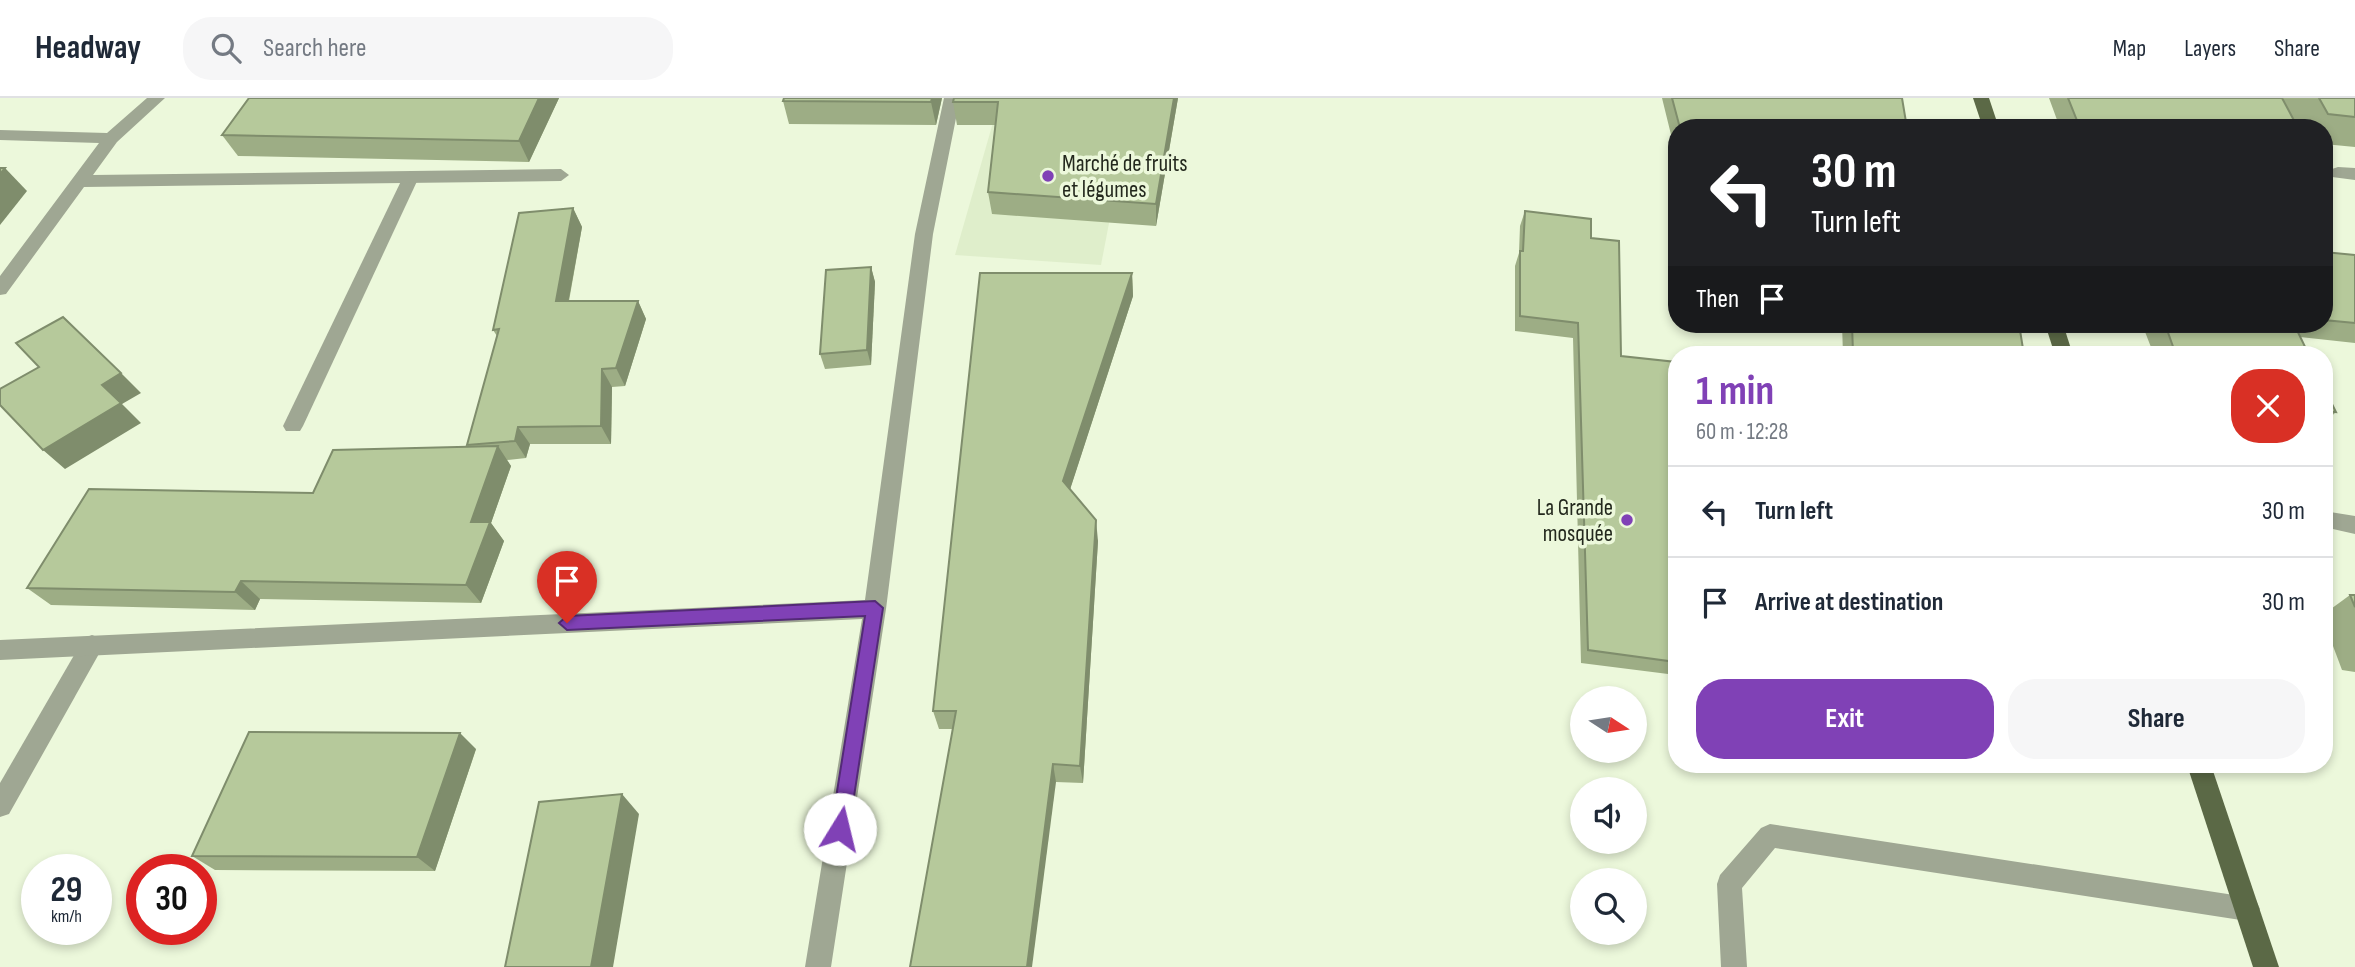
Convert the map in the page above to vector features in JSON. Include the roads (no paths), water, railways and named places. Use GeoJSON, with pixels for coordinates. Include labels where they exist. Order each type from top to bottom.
{"type":"FeatureCollection","features":[{"type":"Feature","properties":{"kind":"main road"},"geometry":{"type":"LineString","coordinates":[[1981,98],[1988,119]]}},
{"type":"Feature","properties":{"kind":"main road"},"geometry":{"type":"LineString","coordinates":[[2202,773],[2266,967]]}},
{"type":"Feature","properties":{"kind":"street"},"geometry":{"type":"LineString","coordinates":[[0,289],[111,138],[157,98]]}},
{"type":"Feature","properties":{"kind":"street"},"geometry":{"type":"LineString","coordinates":[[818,967],[875,608],[924,234],[952,98]]}},
{"type":"Feature","properties":{"kind":"street"},"geometry":{"type":"LineString","coordinates":[[0,135],[111,138]]}},
{"type":"Feature","properties":{"kind":"street"},"geometry":{"type":"LineString","coordinates":[[80,181],[561,175]]}},
{"type":"Feature","properties":{"kind":"street"},"geometry":{"type":"LineString","coordinates":[[293,426],[411,177]]}},
{"type":"Feature","properties":{"kind":"street"},"geometry":{"type":"LineString","coordinates":[[2333,521],[2355,525]]}},
{"type":"Feature","properties":{"kind":"street"},"geometry":{"type":"LineString","coordinates":[[0,650],[875,608]]}},
{"type":"Feature","properties":{"kind":"street"},"geometry":{"type":"LineString","coordinates":[[0,806],[92,645]]}},
{"type":"Feature","properties":{"kind":"street"},"geometry":{"type":"LineString","coordinates":[[1734,967],[1728,884],[1770,836],[2247,909]]}},
{"type":"Feature","properties":{"kind":"place","name":"Marché de fruits et légumes"},"geometry":{"type":"Point","coordinates":[1048,176]}},
{"type":"Feature","properties":{"kind":"place","name":"La Grande mosquée"},"geometry":{"type":"Point","coordinates":[1627,520]}}]}
